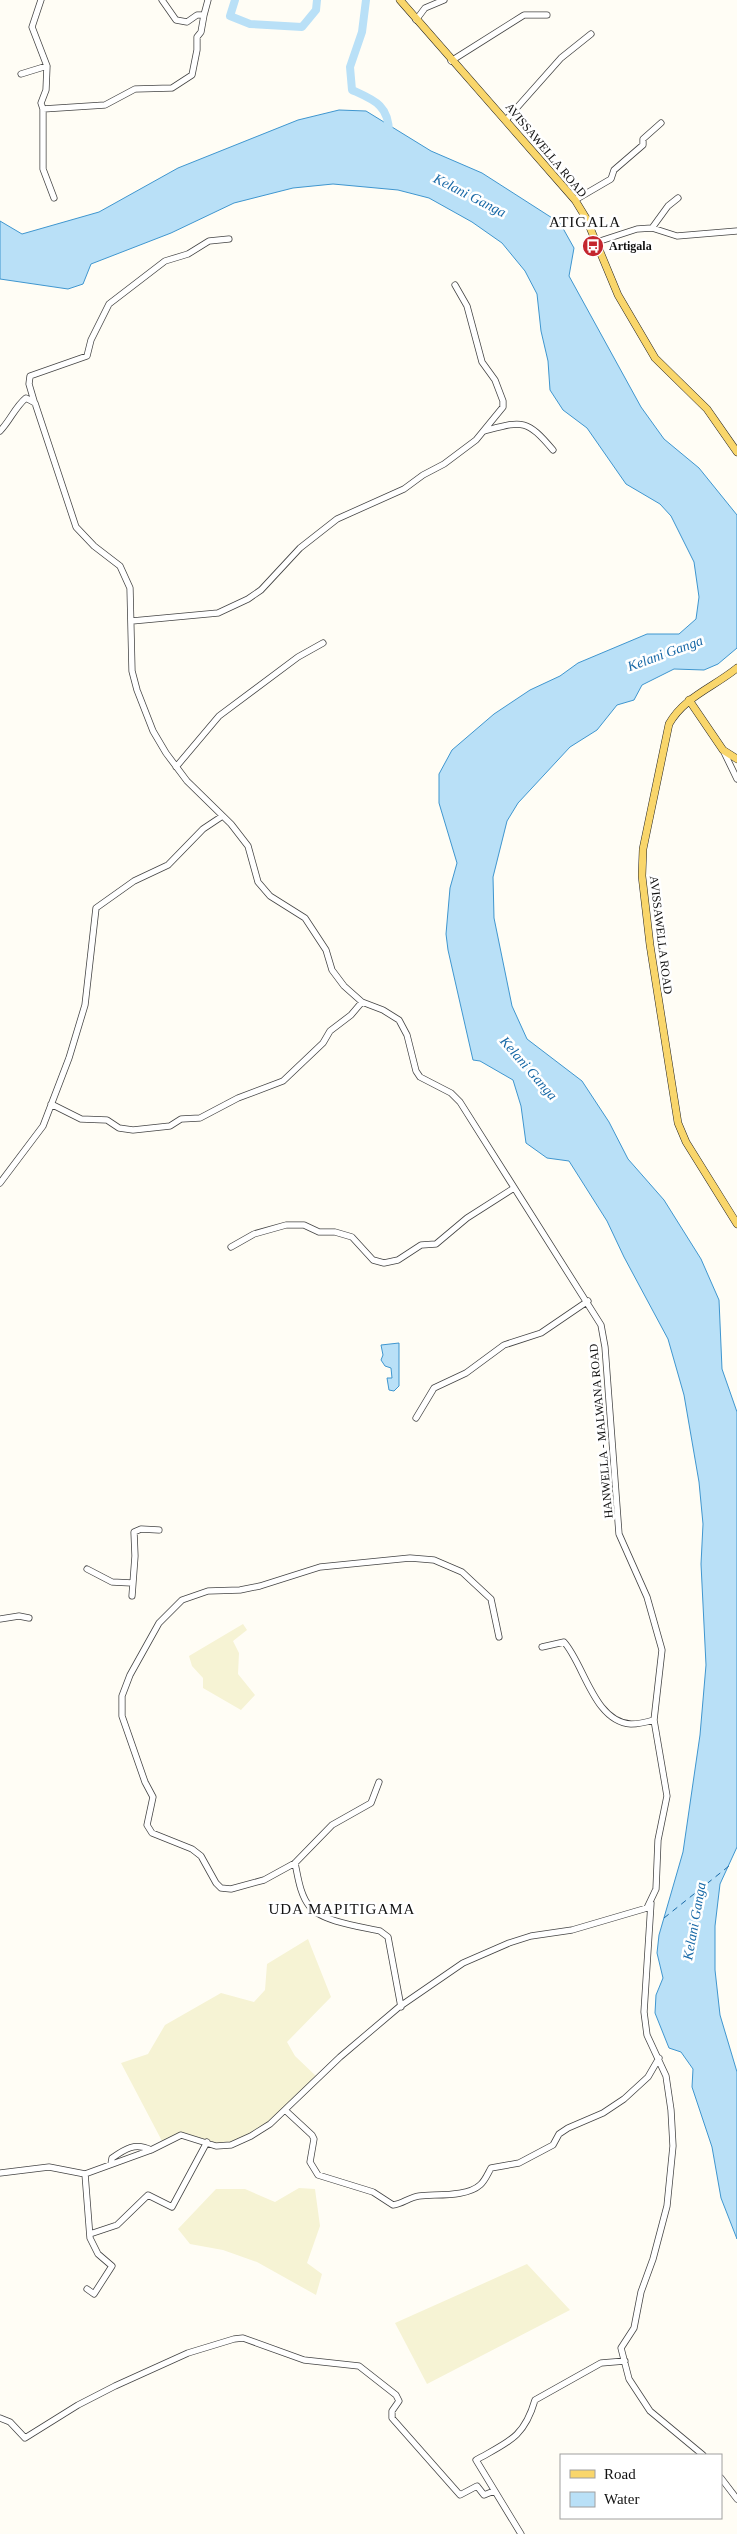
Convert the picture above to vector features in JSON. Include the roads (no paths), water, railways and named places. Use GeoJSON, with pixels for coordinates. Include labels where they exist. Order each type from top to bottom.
{"type":"FeatureCollection","features":[{"type":"Feature","properties":{"kind":"main road","name":"AVISSAWELLA ROAD"},"geometry":{"type":"LineString","coordinates":[[400,0],[451,61],[467,75],[575,200],[597,242],[618,295],[655,358],[707,409],[737,452]]}},
{"type":"Feature","properties":{"kind":"main road","name":"AVISSAWELLA ROAD"},"geometry":{"type":"LineString","coordinates":[[737,668],[688,700],[675,713],[669,724],[643,849],[642,876],[651,955],[678,1123],[686,1142],[737,1224]]}},
{"type":"Feature","properties":{"kind":"main road"},"geometry":{"type":"LineString","coordinates":[[688,700],[723,750],[737,758]]}},
{"type":"Feature","properties":{"kind":"street"},"geometry":{"type":"LineString","coordinates":[[41,0],[32,27],[47,66],[46,90],[41,103],[43,109],[43,168],[54,198]]}},
{"type":"Feature","properties":{"kind":"street"},"geometry":{"type":"LineString","coordinates":[[162,0],[176,20],[187,22],[197,14],[204,15]]}},
{"type":"Feature","properties":{"kind":"street"},"geometry":{"type":"LineString","coordinates":[[43,109],[104,105],[135,89],[172,88],[192,75],[197,50],[197,37],[201,32],[208,0]]}},
{"type":"Feature","properties":{"kind":"street"},"geometry":{"type":"LineString","coordinates":[[416,20],[425,8],[444,0]]}},
{"type":"Feature","properties":{"kind":"street"},"geometry":{"type":"LineString","coordinates":[[451,61],[524,14],[547,15]]}},
{"type":"Feature","properties":{"kind":"street"},"geometry":{"type":"LineString","coordinates":[[506,120],[561,58],[591,34]]}},
{"type":"Feature","properties":{"kind":"street"},"geometry":{"type":"LineString","coordinates":[[21,74],[47,66]]}},
{"type":"Feature","properties":{"kind":"street"},"geometry":{"type":"LineString","coordinates":[[575,200],[611,179],[614,170],[643,145],[643,139],[661,123]]}},
{"type":"Feature","properties":{"kind":"street"},"geometry":{"type":"LineString","coordinates":[[652,228],[668,206],[678,198]]}},
{"type":"Feature","properties":{"kind":"street"},"geometry":{"type":"LineString","coordinates":[[597,242],[637,229],[652,228],[677,236],[737,231]]}},
{"type":"Feature","properties":{"kind":"street","name":"HANWELLA - MALWANA ROAD"},"geometry":{"type":"LineString","coordinates":[[229,239],[209,241],[188,254],[165,261],[109,304],[92,340],[87,356],[30,376],[28,384],[76,527],[94,546],[120,566],[130,588],[131,652],[137,690],[153,731],[176,768],[221,817],[231,824],[248,846],[258,882],[270,896],[305,918],[326,950],[332,970],[362,1002],[383,1010],[399,1020],[408,1035],[416,1071],[428,1082],[451,1093],[460,1102],[588,1301],[601,1325],[605,1347],[619,1534],[646,1597],[662,1650],[654,1720],[667,1796],[658,1840],[656,1889],[651,1903],[644,2012],[647,2035],[666,2076],[672,2110],[673,2146],[667,2206],[653,2260],[641,2292],[634,2328],[621,2348],[625,2361]]}},
{"type":"Feature","properties":{"kind":"street"},"geometry":{"type":"LineString","coordinates":[[132,622],[218,614],[248,599],[261,590],[300,548],[337,519],[404,489],[422,475],[444,464],[476,440],[503,407],[503,401],[495,380],[482,362],[468,306],[454,285]]}},
{"type":"Feature","properties":{"kind":"street"},"geometry":{"type":"LineString","coordinates":[[0,431],[26,398],[35,403]]}},
{"type":"Feature","properties":{"kind":"street"},"geometry":{"type":"LineString","coordinates":[[484,431],[513,423],[526,424],[540,434],[553,450]]}},
{"type":"Feature","properties":{"kind":"street"},"geometry":{"type":"LineString","coordinates":[[176,768],[219,716],[298,657],[322,642]]}},
{"type":"Feature","properties":{"kind":"street"},"geometry":{"type":"LineString","coordinates":[[723,750],[737,779]]}},
{"type":"Feature","properties":{"kind":"street"},"geometry":{"type":"LineString","coordinates":[[0,1183],[42,1126],[69,1058],[85,1005],[96,908],[134,881],[168,865],[203,829],[221,817]]}},
{"type":"Feature","properties":{"kind":"street"},"geometry":{"type":"LineString","coordinates":[[50,1104],[81,1119],[107,1120],[119,1128],[133,1130],[170,1126],[181,1119],[200,1118],[238,1098],[283,1081],[323,1043],[330,1031],[351,1015],[362,1002]]}},
{"type":"Feature","properties":{"kind":"street"},"geometry":{"type":"LineString","coordinates":[[231,1247],[254,1234],[286,1225],[304,1225],[319,1232],[335,1232],[352,1237],[373,1260],[384,1263],[391,1262],[398,1260],[421,1245],[436,1244],[467,1218],[514,1188]]}},
{"type":"Feature","properties":{"kind":"street"},"geometry":{"type":"LineString","coordinates":[[416,1418],[434,1388],[466,1372],[504,1345],[541,1333],[588,1301]]}},
{"type":"Feature","properties":{"kind":"street"},"geometry":{"type":"LineString","coordinates":[[132,1596],[135,1556],[134,1532],[141,1528],[159,1530]]}},
{"type":"Feature","properties":{"kind":"street"},"geometry":{"type":"LineString","coordinates":[[379,1782],[371,1803],[332,1825],[295,1863],[264,1880],[231,1889],[221,1888],[216,1883],[201,1856],[192,1849],[152,1833],[147,1825],[153,1797],[145,1782],[122,1716],[122,1696],[130,1676],[159,1624],[171,1609],[182,1600],[208,1591],[240,1590],[253,1587],[320,1567],[410,1558],[434,1560],[462,1572],[491,1599],[499,1637]]}},
{"type":"Feature","properties":{"kind":"street"},"geometry":{"type":"LineString","coordinates":[[87,1569],[112,1582],[123,1581],[132,1583]]}},
{"type":"Feature","properties":{"kind":"street"},"geometry":{"type":"LineString","coordinates":[[0,1619],[19,1616],[29,1618]]}},
{"type":"Feature","properties":{"kind":"street"},"geometry":{"type":"LineString","coordinates":[[542,1647],[564,1642],[572,1650],[592,1696],[618,1721],[631,1724],[654,1720]]}},
{"type":"Feature","properties":{"kind":"street"},"geometry":{"type":"LineString","coordinates":[[295,1863],[302,1890],[311,1909],[321,1916],[380,1931],[388,1937],[400,2007]]}},
{"type":"Feature","properties":{"kind":"street"},"geometry":{"type":"LineString","coordinates":[[0,2173],[49,2167],[85,2174],[151,2150],[181,2136],[216,2146],[231,2145],[251,2136],[285,2110],[340,2057],[400,2007],[431,1983],[463,1963],[509,1942],[531,1936],[572,1930],[641,1911],[651,1903]]}},
{"type":"Feature","properties":{"kind":"street"},"geometry":{"type":"LineString","coordinates":[[285,2110],[312,2135],[314,2139],[310,2162],[318,2175],[374,2192],[393,2205],[418,2196],[440,2196],[480,2186],[491,2168],[519,2163],[553,2145],[559,2134],[568,2128],[602,2114],[624,2099],[648,2077],[659,2058]]}},
{"type":"Feature","properties":{"kind":"street"},"geometry":{"type":"LineString","coordinates":[[90,2234],[117,2225],[148,2195],[172,2207],[207,2142]]}},
{"type":"Feature","properties":{"kind":"street"},"geometry":{"type":"LineString","coordinates":[[111,2164],[112,2158],[127,2147],[135,2146],[151,2150]]}},
{"type":"Feature","properties":{"kind":"street"},"geometry":{"type":"LineString","coordinates":[[85,2174],[90,2234],[98,2254],[112,2266],[94,2294],[87,2288]]}},
{"type":"Feature","properties":{"kind":"street"},"geometry":{"type":"LineString","coordinates":[[0,2418],[10,2422],[24,2438],[115,2386],[188,2353],[243,2338],[304,2360],[358,2366],[396,2395],[399,2401],[392,2411],[392,2418],[460,2495],[477,2486],[484,2495],[494,2491]]}},
{"type":"Feature","properties":{"kind":"street"},"geometry":{"type":"LineString","coordinates":[[521,2534],[476,2460],[511,2440],[529,2420],[535,2400],[601,2363],[625,2361],[629,2379],[650,2411],[702,2454]]}},
{"type":"Feature","properties":{"kind":"street"},"geometry":{"type":"LineString","coordinates":[[722,2479],[737,2500]]}},
{"type":"Feature","properties":{"kind":"water","name":"Kelani Ganga"},"geometry":{"type":"Polygon","coordinates":[[[339,110],[366,111],[431,151],[482,173],[560,223],[574,248],[569,276],[641,407],[664,439],[699,468],[737,515],[737,648],[718,664],[704,670],[674,669],[642,685],[634,700],[617,705],[597,730],[570,747],[518,803],[507,821],[493,877],[494,918],[512,1006],[527,1039],[582,1081],[609,1122],[628,1159],[664,1200],[701,1259],[719,1300],[722,1369],[737,1412],[737,1847],[720,1884],[715,1926],[715,1970],[720,2015],[737,2072],[737,2239],[721,2198],[712,2147],[692,2087],[693,2069],[681,2052],[669,2048],[655,2013],[656,1995],[663,1978],[657,1953],[659,1935],[683,1852],[700,1735],[706,1665],[701,1564],[703,1524],[699,1482],[684,1395],[668,1339],[607,1221],[569,1161],[547,1158],[526,1143],[521,1106],[513,1080],[480,1061],[473,1060],[448,950],[446,934],[450,888],[457,863],[439,803],[439,774],[452,750],[494,714],[530,690],[560,676],[578,663],[647,634],[679,634],[696,619],[699,597],[694,562],[671,516],[660,504],[626,484],[587,428],[563,410],[550,390],[548,361],[541,331],[537,294],[525,271],[502,243],[472,222],[429,198],[398,190],[333,184],[293,188],[234,203],[171,233],[91,264],[83,284],[68,289],[0,279],[0,221],[22,234],[99,212],[178,168],[298,120],[339,110]]]}},
{"type":"Feature","properties":{"kind":"water"},"geometry":{"type":"Polygon","coordinates":[[[399,1343],[399,1386],[394,1391],[389,1390],[387,1378],[392,1378],[391,1368],[385,1366],[381,1360],[383,1355],[381,1345],[399,1343]]]}},
{"type":"Feature","properties":{"kind":"waterway"},"geometry":{"type":"LineString","coordinates":[[235,0],[230,16],[250,24],[302,27],[316,10],[317,0]]}},
{"type":"Feature","properties":{"kind":"waterway"},"geometry":{"type":"LineString","coordinates":[[366,0],[362,32],[350,67],[352,90],[379,105],[386,116],[389,133]]}},
{"type":"Feature","properties":{"kind":"place","name":"Artigala"},"geometry":{"type":"Point","coordinates":[593,246]}},
{"type":"Feature","properties":{"kind":"district","name":"ATIGALA"},"geometry":{"type":"Point","coordinates":[585,222]}},
{"type":"Feature","properties":{"kind":"district","name":"UDA MAPITIGAMA"},"geometry":{"type":"Point","coordinates":[342,1909]}}]}
